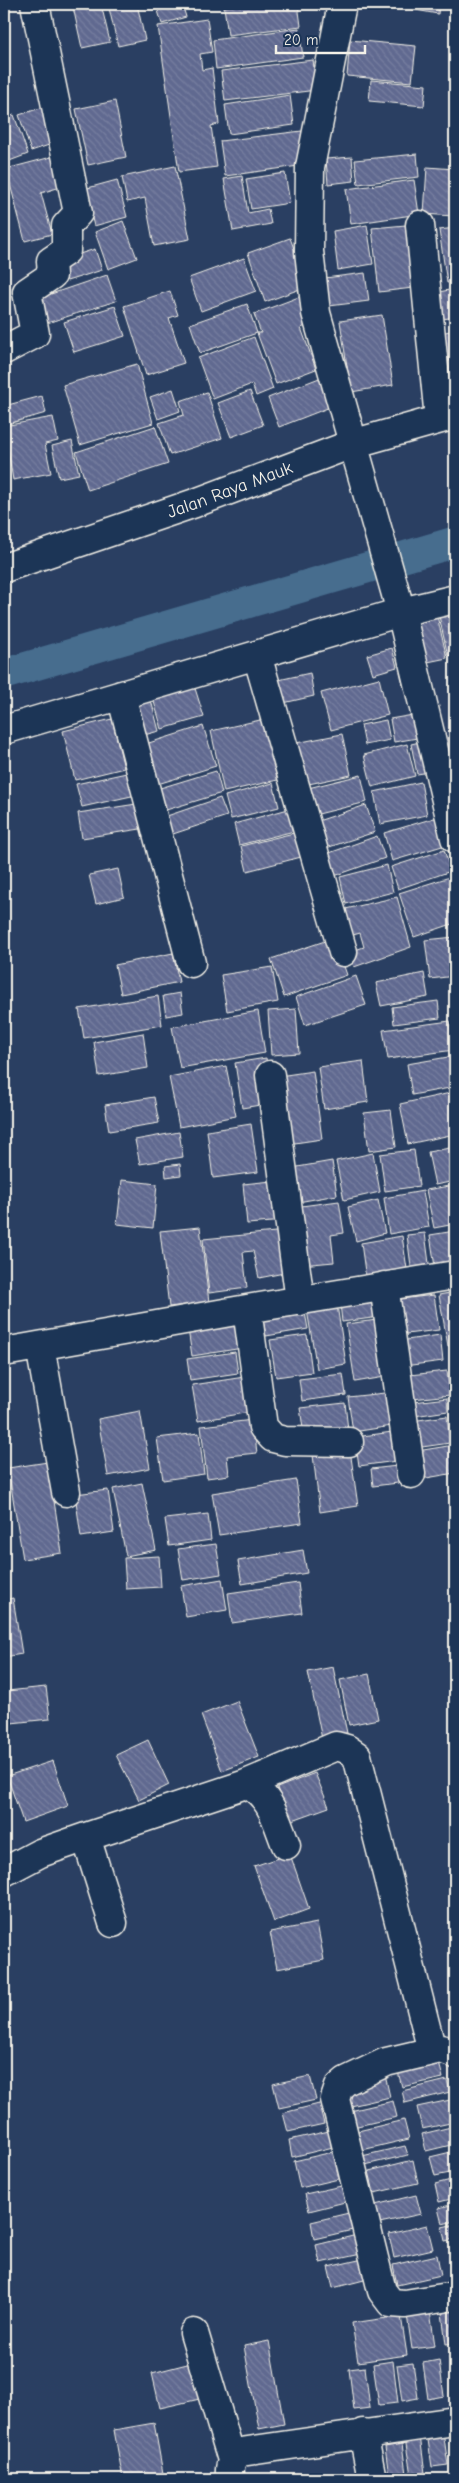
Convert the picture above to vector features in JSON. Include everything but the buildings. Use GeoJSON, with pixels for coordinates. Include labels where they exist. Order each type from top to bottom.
{"type":"FeatureCollection","features":[{"type":"Feature","properties":{"kind":"street"},"geometry":{"type":"LineString","coordinates":[[4,350],[35,334],[28,292],[52,275],[51,261],[66,251],[66,226],[78,213],[35,4]]}},
{"type":"Feature","properties":{"kind":"street"},"geometry":{"type":"LineString","coordinates":[[342,4],[310,167],[309,251],[316,313],[398,602],[455,838]]}},
{"type":"Feature","properties":{"kind":"street"},"geometry":{"type":"LineString","coordinates":[[420,225],[447,417]]}},
{"type":"Feature","properties":{"kind":"street","name":"Jalan Raya Mauk"},"geometry":{"type":"LineString","coordinates":[[4,568],[195,502],[352,444],[447,417]]}},
{"type":"Feature","properties":{"kind":"street"},"geometry":{"type":"LineString","coordinates":[[4,730],[257,655],[398,602],[455,599]]}},
{"type":"Feature","properties":{"kind":"street"},"geometry":{"type":"LineString","coordinates":[[257,655],[343,952]]}},
{"type":"Feature","properties":{"kind":"street"},"geometry":{"type":"LineString","coordinates":[[121,694],[191,963]]}},
{"type":"Feature","properties":{"kind":"street"},"geometry":{"type":"LineString","coordinates":[[270,1075],[300,1300]]}},
{"type":"Feature","properties":{"kind":"street"},"geometry":{"type":"LineString","coordinates":[[4,1352],[247,1308],[455,1275]]}},
{"type":"Feature","properties":{"kind":"street"},"geometry":{"type":"LineString","coordinates":[[384,1286],[411,1474]]}},
{"type":"Feature","properties":{"kind":"street"},"geometry":{"type":"LineString","coordinates":[[247,1308],[263,1427],[273,1438],[285,1441],[349,1442]]}},
{"type":"Feature","properties":{"kind":"street"},"geometry":{"type":"LineString","coordinates":[[40,1346],[66,1492]]}},
{"type":"Feature","properties":{"kind":"street"},"geometry":{"type":"LineString","coordinates":[[4,1872],[40,1853],[246,1784],[336,1746],[347,1749],[357,1756],[444,2052],[386,2062],[346,2081],[339,2087],[336,2099],[382,2291],[391,2303],[406,2304],[455,2296]]}},
{"type":"Feature","properties":{"kind":"street"},"geometry":{"type":"LineString","coordinates":[[246,1784],[254,1787],[267,1799],[286,1845]]}},
{"type":"Feature","properties":{"kind":"street"},"geometry":{"type":"LineString","coordinates":[[86,1837],[113,1923]]}},
{"type":"Feature","properties":{"kind":"street"},"geometry":{"type":"LineString","coordinates":[[194,2333],[231,2470]]}},
{"type":"Feature","properties":{"kind":"street"},"geometry":{"type":"LineString","coordinates":[[231,2470],[241,2452],[455,2421]]}},
{"type":"Feature","properties":{"kind":"street"},"geometry":{"type":"LineString","coordinates":[[363,2434],[372,2479]]}},
{"type":"Feature","properties":{"kind":"waterway"},"geometry":{"type":"LineString","coordinates":[[4,674],[455,542]]}}]}
